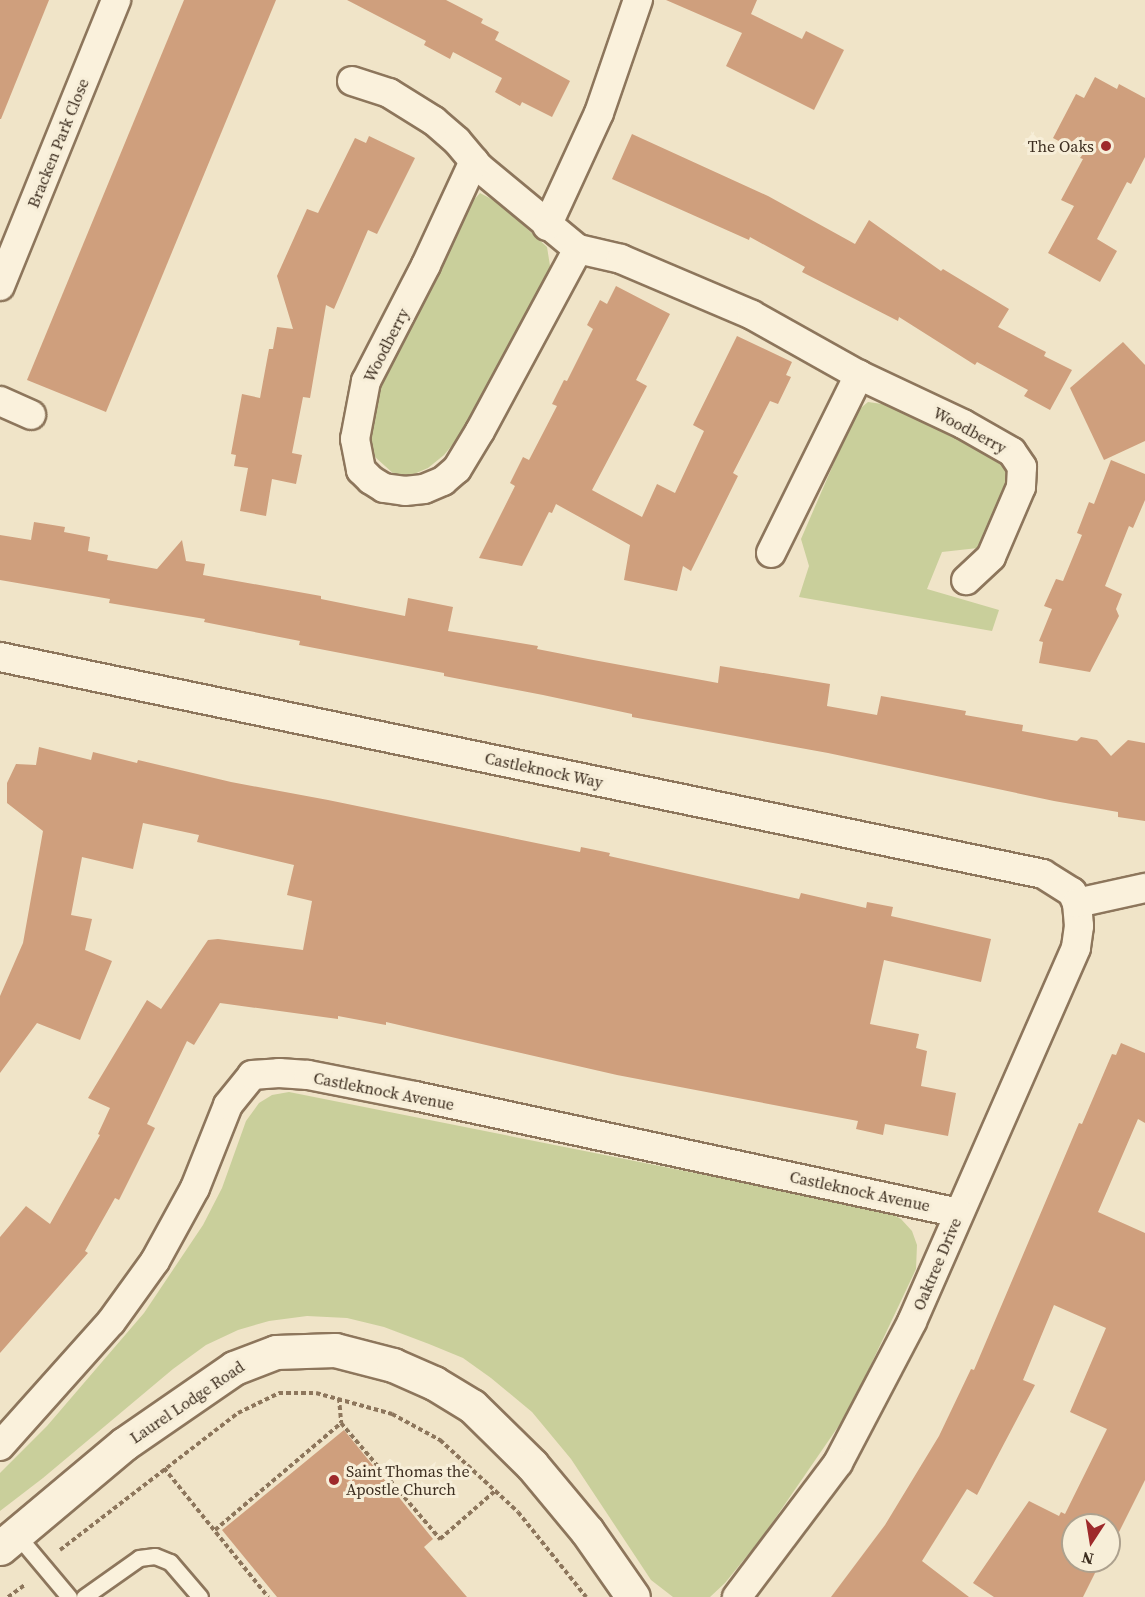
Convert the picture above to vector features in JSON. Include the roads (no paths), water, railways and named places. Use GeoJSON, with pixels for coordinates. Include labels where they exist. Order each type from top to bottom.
{"type":"FeatureCollection","features":[{"type":"Feature","properties":{"kind":"street","name":"Bracken Park Close"},"geometry":{"type":"LineString","coordinates":[[0,286],[116,0]]}},
{"type":"Feature","properties":{"kind":"street"},"geometry":{"type":"LineString","coordinates":[[547,226],[599,113],[638,0]]}},
{"type":"Feature","properties":{"kind":"street","name":"Woodberry"},"geometry":{"type":"LineString","coordinates":[[352,81],[389,93],[434,121],[458,141],[474,161],[547,226],[578,249],[621,260],[752,315],[859,375],[963,424],[1018,458],[1022,467],[1021,487],[991,558],[966,580]]}},
{"type":"Feature","properties":{"kind":"street","name":"Woodberry"},"geometry":{"type":"LineString","coordinates":[[474,161],[426,265],[366,381],[355,439],[361,470],[371,480],[384,488],[405,491],[424,489],[442,481],[457,469],[490,413],[578,249]]}},
{"type":"Feature","properties":{"kind":"street"},"geometry":{"type":"LineString","coordinates":[[771,553],[859,375]]}},
{"type":"Feature","properties":{"kind":"street"},"geometry":{"type":"LineString","coordinates":[[0,401],[31,416]]}},
{"type":"Feature","properties":{"kind":"street","name":"Castleknock Way"},"geometry":{"type":"LineString","coordinates":[[0,657],[1043,874],[1067,887],[1077,903]]}},
{"type":"Feature","properties":{"kind":"street"},"geometry":{"type":"LineString","coordinates":[[1077,903],[1145,888]]}},
{"type":"Feature","properties":{"kind":"street","name":"Oaktree Drive"},"geometry":{"type":"LineString","coordinates":[[737,1597],[829,1476],[860,1425],[912,1322],[1076,948],[1079,926],[1077,903]]}},
{"type":"Feature","properties":{"kind":"street","name":"Castleknock Avenue"},"geometry":{"type":"LineString","coordinates":[[0,1446],[111,1322],[155,1261],[195,1188],[228,1105],[252,1075],[279,1073],[308,1076],[415,1096],[958,1213]]}},
{"type":"Feature","properties":{"kind":"street","name":"Laurel Lodge Road"},"geometry":{"type":"LineString","coordinates":[[8,1541],[124,1444],[234,1368],[261,1355],[276,1352],[335,1350],[375,1359],[410,1372],[434,1383],[472,1406],[532,1465],[586,1531],[633,1597]]}},
{"type":"Feature","properties":{"kind":"lane"},"geometry":{"type":"LineString","coordinates":[[8,1541],[69,1597]]}},
{"type":"Feature","properties":{"kind":"lane"},"geometry":{"type":"LineString","coordinates":[[84,1597],[139,1558],[155,1556],[170,1562],[200,1597]]}},
{"type":"Feature","properties":{"kind":"place","name":"The Oaks"},"geometry":{"type":"Point","coordinates":[1106,146]}},
{"type":"Feature","properties":{"kind":"place","name":"Saint Thomas the Apostle Church"},"geometry":{"type":"Point","coordinates":[334,1480]}}]}
